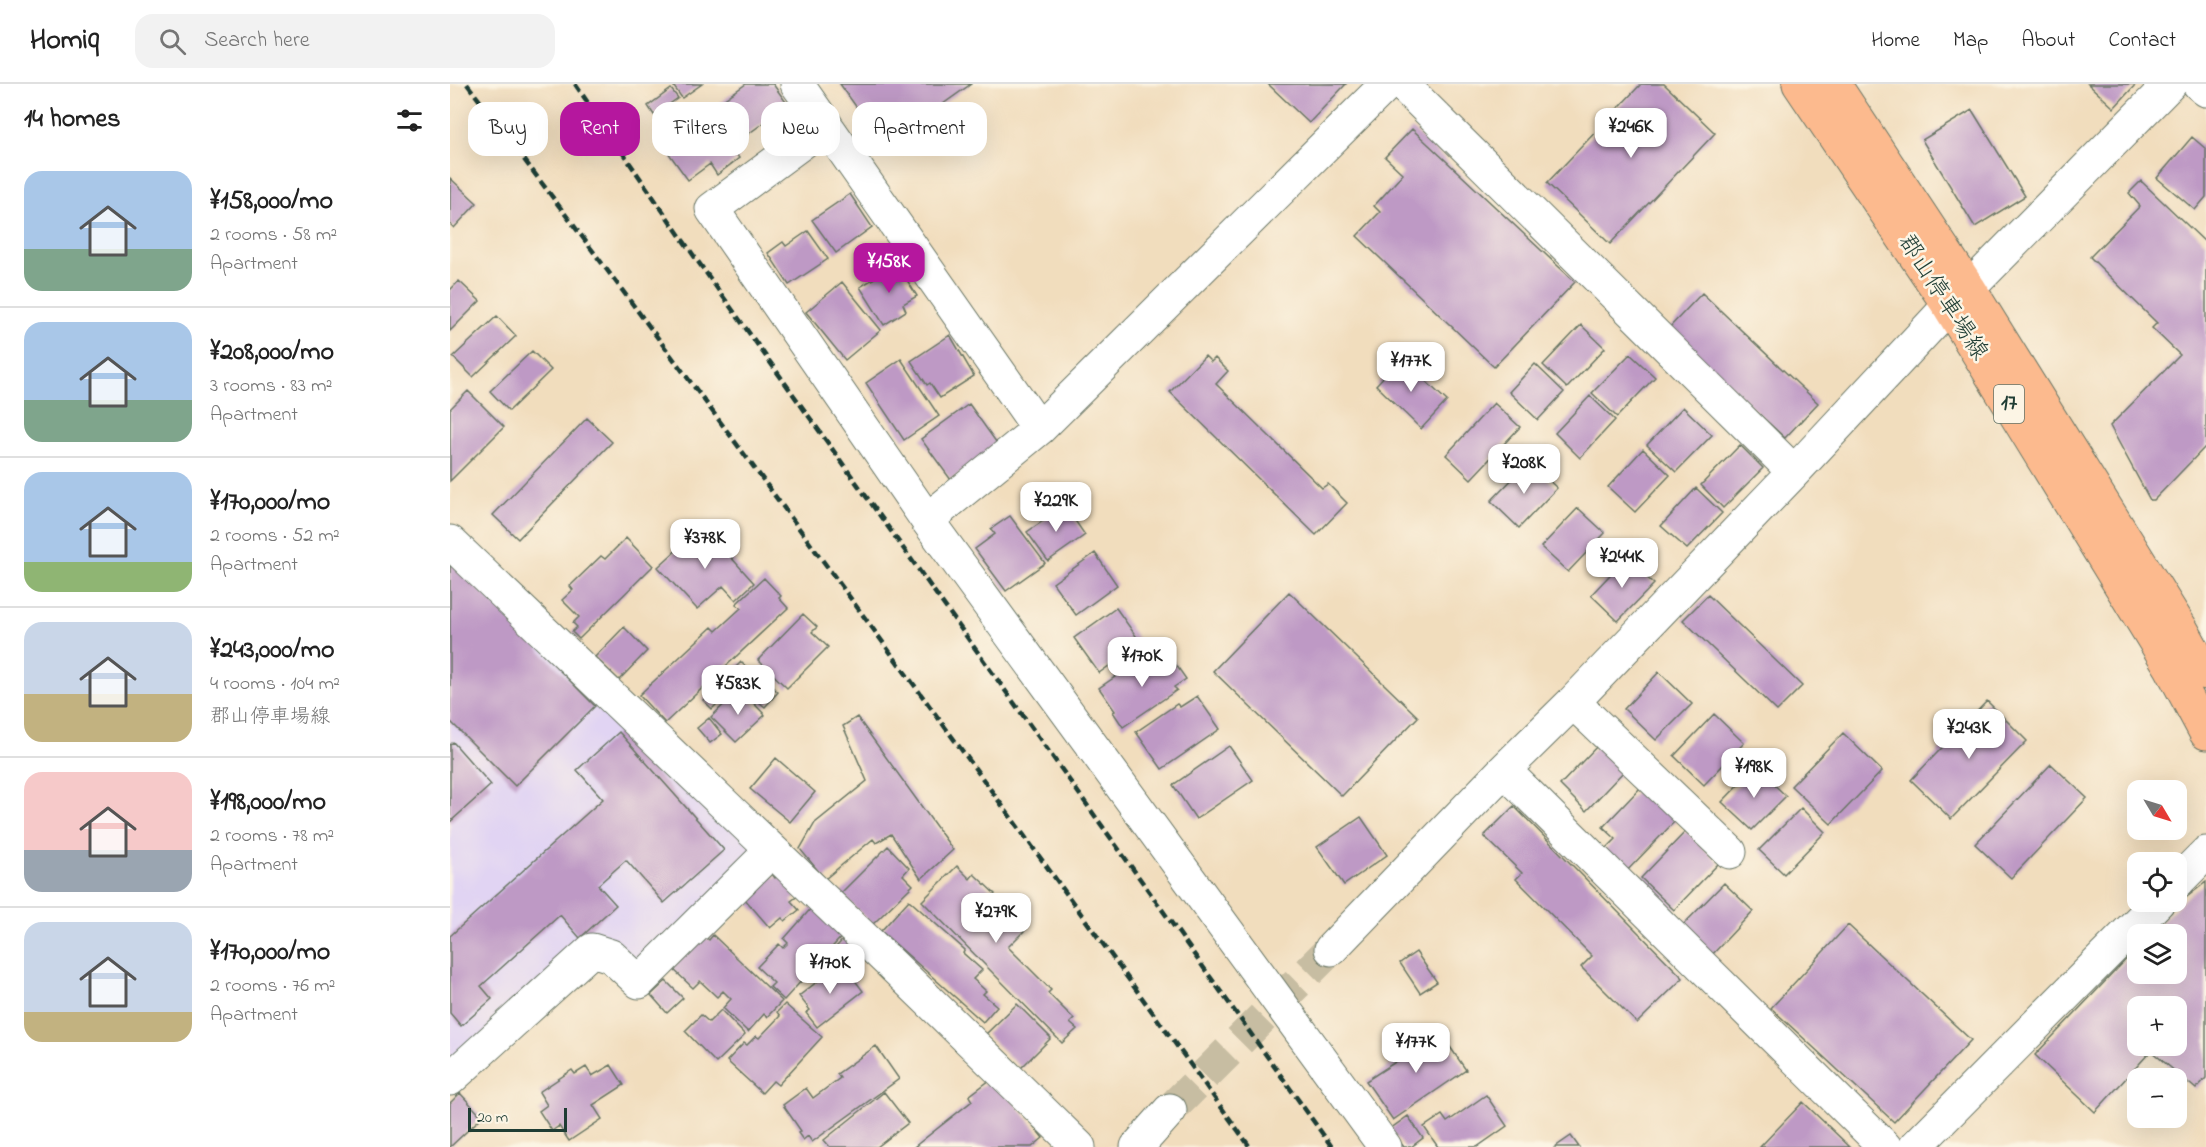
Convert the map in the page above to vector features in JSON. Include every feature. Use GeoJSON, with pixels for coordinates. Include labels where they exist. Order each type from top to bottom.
{"type":"FeatureCollection","features":[{"type":"Feature","properties":{"kind":"main road","name":"郡山停車場線"},"geometry":{"type":"LineString","coordinates":[[1799,84],[1959,297],[2176,620],[2206,673]]}},
{"type":"Feature","properties":{"kind":"main road","name":"郡山停車場線"},"geometry":{"type":"LineString","coordinates":[[1834,84],[1959,297],[2206,733]]}},
{"type":"Feature","properties":{"kind":"street"},"geometry":{"type":"LineString","coordinates":[[797,84],[810,102]]}},
{"type":"Feature","properties":{"kind":"street"},"geometry":{"type":"LineString","coordinates":[[927,520],[1039,429],[1388,84]]}},
{"type":"Feature","properties":{"kind":"street"},"geometry":{"type":"LineString","coordinates":[[1402,84],[1794,472]]}},
{"type":"Feature","properties":{"kind":"street"},"geometry":{"type":"LineString","coordinates":[[1331,949],[1573,702],[1959,297],[2170,84]]}},
{"type":"Feature","properties":{"kind":"street"},"geometry":{"type":"LineString","coordinates":[[2199,84],[2206,90]]}},
{"type":"Feature","properties":{"kind":"street"},"geometry":{"type":"LineString","coordinates":[[840,145],[1039,429]]}},
{"type":"Feature","properties":{"kind":"street"},"geometry":{"type":"LineString","coordinates":[[784,156],[712,209],[927,520],[1385,1147]]}},
{"type":"Feature","properties":{"kind":"street"},"geometry":{"type":"LineString","coordinates":[[450,542],[1079,1147]]}},
{"type":"Feature","properties":{"kind":"street"},"geometry":{"type":"LineString","coordinates":[[1573,702],[1730,852]]}},
{"type":"Feature","properties":{"kind":"street"},"geometry":{"type":"LineString","coordinates":[[1504,770],[1885,1147]]}},
{"type":"Feature","properties":{"kind":"street"},"geometry":{"type":"LineString","coordinates":[[450,1079],[592,950],[611,956],[639,982],[772,850]]}},
{"type":"Feature","properties":{"kind":"street"},"geometry":{"type":"LineString","coordinates":[[2187,872],[2206,853]]}},
{"type":"Feature","properties":{"kind":"street"},"geometry":{"type":"LineString","coordinates":[[1915,1147],[2148,912]]}},
{"type":"Feature","properties":{"kind":"street"},"geometry":{"type":"LineString","coordinates":[[1137,1147],[1170,1110]]}},
{"type":"Feature","properties":{"kind":"shaded area"},"geometry":{"type":"Polygon","coordinates":[[[450,553],[753,843],[752,864],[634,965],[599,931],[450,1065],[450,553]]]}},
{"type":"Feature","properties":{"kind":"building"},"geometry":{"type":"Polygon","coordinates":[[[678,84],[702,84],[682,98],[674,87],[678,84]]]}},
{"type":"Feature","properties":{"kind":"building"},"geometry":{"type":"Polygon","coordinates":[[[746,84],[773,84],[786,102],[761,102],[761,125],[749,133],[749,102],[720,102],[746,84]]]}},
{"type":"Feature","properties":{"kind":"building"},"geometry":{"type":"Polygon","coordinates":[[[840,84],[971,84],[946,102],[853,102],[840,84]]]}},
{"type":"Feature","properties":{"kind":"building"},"geometry":{"type":"Polygon","coordinates":[[[1268,84],[1346,84],[1309,123],[1268,84]]]}},
{"type":"Feature","properties":{"kind":"building"},"geometry":{"type":"Polygon","coordinates":[[[1641,84],[1664,84],[1715,133],[1610,244],[1547,183],[1641,84]]]}},
{"type":"Feature","properties":{"kind":"building"},"geometry":{"type":"Polygon","coordinates":[[[2088,84],[2136,84],[2114,108],[2088,84]]]}},
{"type":"Feature","properties":{"kind":"building"},"geometry":{"type":"Polygon","coordinates":[[[671,89],[678,98],[672,102],[653,102],[671,89]]]}},
{"type":"Feature","properties":{"kind":"building"},"geometry":{"type":"Polygon","coordinates":[[[1972,110],[2025,196],[1975,227],[1922,140],[1972,110]]]}},
{"type":"Feature","properties":{"kind":"building"},"geometry":{"type":"Polygon","coordinates":[[[1412,129],[1575,282],[1494,367],[1357,236],[1380,212],[1374,206],[1403,174],[1385,157],[1412,129]]]}},
{"type":"Feature","properties":{"kind":"building"},"geometry":{"type":"Polygon","coordinates":[[[2192,137],[2206,149],[2206,197],[2195,210],[2157,178],[2192,137]]]}},
{"type":"Feature","properties":{"kind":"building"},"geometry":{"type":"Polygon","coordinates":[[[671,156],[738,156],[739,158],[717,175],[710,164],[688,180],[671,156]]]}},
{"type":"Feature","properties":{"kind":"building"},"geometry":{"type":"Polygon","coordinates":[[[450,178],[477,203],[454,228],[450,224],[450,178]]]}},
{"type":"Feature","properties":{"kind":"building"},"geometry":{"type":"Polygon","coordinates":[[[2141,181],[2206,243],[2206,446],[2154,500],[2150,500],[2110,426],[2180,355],[2152,328],[2157,323],[2090,257],[2140,206],[2129,193],[2141,181]]]}},
{"type":"Feature","properties":{"kind":"building"},"geometry":{"type":"Polygon","coordinates":[[[850,194],[872,227],[836,253],[812,220],[850,194]]]}},
{"type":"Feature","properties":{"kind":"building"},"geometry":{"type":"Polygon","coordinates":[[[808,231],[828,259],[789,285],[768,253],[783,242],[786,246],[808,231]]]}},
{"type":"Feature","properties":{"kind":"building"},"geometry":{"type":"Polygon","coordinates":[[[897,264],[917,296],[903,304],[906,311],[884,325],[860,287],[897,264]]]}},
{"type":"Feature","properties":{"kind":"building"},"geometry":{"type":"Polygon","coordinates":[[[459,281],[480,301],[450,331],[450,290],[459,281]]]}},
{"type":"Feature","properties":{"kind":"building"},"geometry":{"type":"Polygon","coordinates":[[[842,282],[881,330],[845,360],[806,312],[842,282]]]}},
{"type":"Feature","properties":{"kind":"building"},"geometry":{"type":"Polygon","coordinates":[[[1702,293],[1818,403],[1785,438],[1668,329],[1702,293]]]}},
{"type":"Feature","properties":{"kind":"building"},"geometry":{"type":"Polygon","coordinates":[[[497,316],[516,336],[473,377],[453,357],[497,316]]]}},
{"type":"Feature","properties":{"kind":"building"},"geometry":{"type":"Polygon","coordinates":[[[1581,325],[1605,348],[1567,388],[1543,365],[1581,325]]]}},
{"type":"Feature","properties":{"kind":"building"},"geometry":{"type":"Polygon","coordinates":[[[950,335],[974,376],[940,398],[930,383],[927,385],[911,361],[950,335]]]}},
{"type":"Feature","properties":{"kind":"building"},"geometry":{"type":"Polygon","coordinates":[[[532,351],[551,370],[509,411],[490,391],[532,351]]]}},
{"type":"Feature","properties":{"kind":"building"},"geometry":{"type":"Polygon","coordinates":[[[1630,354],[1655,377],[1617,417],[1592,393],[1630,354]]]}},
{"type":"Feature","properties":{"kind":"building"},"geometry":{"type":"Polygon","coordinates":[[[1205,356],[1211,362],[1215,358],[1228,371],[1216,384],[1322,488],[1328,484],[1347,503],[1316,535],[1170,392],[1205,356]]]}},
{"type":"Feature","properties":{"kind":"building"},"geometry":{"type":"Polygon","coordinates":[[[1401,358],[1447,401],[1421,429],[1376,385],[1401,358]]]}},
{"type":"Feature","properties":{"kind":"building"},"geometry":{"type":"Polygon","coordinates":[[[901,359],[939,416],[904,440],[866,383],[901,359]]]}},
{"type":"Feature","properties":{"kind":"building"},"geometry":{"type":"Polygon","coordinates":[[[1535,364],[1564,392],[1538,420],[1509,392],[1535,364]]]}},
{"type":"Feature","properties":{"kind":"building"},"geometry":{"type":"Polygon","coordinates":[[[468,391],[504,427],[450,481],[450,409],[468,391]]]}},
{"type":"Feature","properties":{"kind":"building"},"geometry":{"type":"Polygon","coordinates":[[[1590,396],[1615,420],[1580,458],[1555,433],[1590,396]]]}},
{"type":"Feature","properties":{"kind":"building"},"geometry":{"type":"Polygon","coordinates":[[[1494,403],[1520,427],[1471,479],[1446,455],[1494,403]]]}},
{"type":"Feature","properties":{"kind":"building"},"geometry":{"type":"Polygon","coordinates":[[[969,404],[999,446],[951,480],[921,439],[969,404]]]}},
{"type":"Feature","properties":{"kind":"building"},"geometry":{"type":"Polygon","coordinates":[[[1683,407],[1712,435],[1676,472],[1647,445],[1683,407]]]}},
{"type":"Feature","properties":{"kind":"building"},"geometry":{"type":"Polygon","coordinates":[[[587,418],[612,442],[518,539],[493,515],[587,418]]]}},
{"type":"Feature","properties":{"kind":"building"},"geometry":{"type":"Polygon","coordinates":[[[1740,445],[1763,468],[1723,508],[1701,485],[1740,445]]]}},
{"type":"Feature","properties":{"kind":"building"},"geometry":{"type":"Polygon","coordinates":[[[1643,449],[1670,475],[1635,512],[1608,487],[1643,449]]]}},
{"type":"Feature","properties":{"kind":"building"},"geometry":{"type":"Polygon","coordinates":[[[1529,462],[1557,488],[1519,528],[1491,501],[1529,462]]]}},
{"type":"Feature","properties":{"kind":"building"},"geometry":{"type":"Polygon","coordinates":[[[1696,488],[1722,513],[1687,549],[1661,526],[1696,488]]]}},
{"type":"Feature","properties":{"kind":"building"},"geometry":{"type":"Polygon","coordinates":[[[1065,506],[1085,535],[1048,561],[1027,532],[1065,506]]]}},
{"type":"Feature","properties":{"kind":"building"},"geometry":{"type":"Polygon","coordinates":[[[1578,508],[1605,533],[1568,572],[1541,547],[1578,508]]]}},
{"type":"Feature","properties":{"kind":"building"},"geometry":{"type":"Polygon","coordinates":[[[1010,516],[1045,563],[1006,591],[975,549],[995,534],[991,529],[1010,516]]]}},
{"type":"Feature","properties":{"kind":"building"},"geometry":{"type":"Polygon","coordinates":[[[703,526],[754,583],[736,600],[723,586],[697,609],[658,567],[703,526]]]}},
{"type":"Feature","properties":{"kind":"building"},"geometry":{"type":"Polygon","coordinates":[[[626,538],[653,566],[579,639],[572,632],[577,627],[573,623],[579,617],[562,600],[573,590],[570,586],[601,556],[605,559],[626,538]]]}},
{"type":"Feature","properties":{"kind":"building"},"geometry":{"type":"Polygon","coordinates":[[[1095,553],[1117,585],[1076,615],[1053,583],[1095,553]]]}},
{"type":"Feature","properties":{"kind":"building"},"geometry":{"type":"Polygon","coordinates":[[[1626,558],[1654,584],[1618,621],[1591,595],[1626,558]]]}},
{"type":"Feature","properties":{"kind":"building"},"geometry":{"type":"Polygon","coordinates":[[[450,560],[595,706],[515,786],[450,721],[450,560]]]}},
{"type":"Feature","properties":{"kind":"building"},"geometry":{"type":"Polygon","coordinates":[[[764,578],[781,596],[779,598],[788,608],[665,723],[639,695],[712,627],[716,631],[741,608],[736,604],[764,578]]]}},
{"type":"Feature","properties":{"kind":"building"},"geometry":{"type":"Polygon","coordinates":[[[1289,592],[1418,717],[1342,796],[1213,671],[1289,592]]]}},
{"type":"Feature","properties":{"kind":"building"},"geometry":{"type":"Polygon","coordinates":[[[1708,595],[1802,686],[1777,711],[1683,620],[1708,595]]]}},
{"type":"Feature","properties":{"kind":"building"},"geometry":{"type":"Polygon","coordinates":[[[1116,608],[1141,643],[1099,673],[1074,638],[1116,608]]]}},
{"type":"Feature","properties":{"kind":"building"},"geometry":{"type":"Polygon","coordinates":[[[803,614],[817,627],[812,632],[828,647],[787,688],[758,660],[803,614]]]}},
{"type":"Feature","properties":{"kind":"building"},"geometry":{"type":"Polygon","coordinates":[[[624,627],[647,651],[619,680],[595,657],[624,627]]]}},
{"type":"Feature","properties":{"kind":"building"},"geometry":{"type":"Polygon","coordinates":[[[1167,652],[1186,679],[1174,687],[1177,690],[1123,727],[1099,688],[1140,660],[1145,667],[1167,652]]]}},
{"type":"Feature","properties":{"kind":"building"},"geometry":{"type":"Polygon","coordinates":[[[741,662],[750,671],[712,709],[703,700],[741,662]]]}},
{"type":"Feature","properties":{"kind":"building"},"geometry":{"type":"Polygon","coordinates":[[[756,672],[778,692],[765,707],[742,688],[756,672]]]}},
{"type":"Feature","properties":{"kind":"building"},"geometry":{"type":"Polygon","coordinates":[[[1659,672],[1692,704],[1656,740],[1624,709],[1659,672]]]}},
{"type":"Feature","properties":{"kind":"building"},"geometry":{"type":"Polygon","coordinates":[[[740,689],[765,715],[736,742],[711,717],[740,689]]]}},
{"type":"Feature","properties":{"kind":"building"},"geometry":{"type":"Polygon","coordinates":[[[1197,696],[1220,729],[1162,769],[1136,732],[1177,704],[1180,707],[1197,696]]]}},
{"type":"Feature","properties":{"kind":"building"},"geometry":{"type":"Polygon","coordinates":[[[1987,701],[2027,741],[1951,819],[1911,780],[1987,701]]]}},
{"type":"Feature","properties":{"kind":"building"},"geometry":{"type":"Polygon","coordinates":[[[1714,714],[1744,743],[1704,785],[1674,756],[1714,714]]]}},
{"type":"Feature","properties":{"kind":"building"},"geometry":{"type":"Polygon","coordinates":[[[857,717],[953,850],[921,879],[891,834],[876,843],[873,839],[825,879],[800,849],[815,823],[867,781],[843,726],[857,717]]]}},
{"type":"Feature","properties":{"kind":"building"},"geometry":{"type":"Polygon","coordinates":[[[709,718],[722,734],[710,743],[697,728],[709,718]]]}},
{"type":"Feature","properties":{"kind":"building"},"geometry":{"type":"Polygon","coordinates":[[[619,732],[724,850],[664,903],[626,860],[598,885],[616,905],[580,938],[560,915],[481,986],[492,999],[461,1026],[450,1013],[450,936],[603,799],[577,770],[619,732]]]}},
{"type":"Feature","properties":{"kind":"building"},"geometry":{"type":"Polygon","coordinates":[[[1843,733],[1882,771],[1831,824],[1791,786],[1843,733]]]}},
{"type":"Feature","properties":{"kind":"building"},"geometry":{"type":"Polygon","coordinates":[[[453,742],[491,785],[450,822],[450,745],[453,742]]]}},
{"type":"Feature","properties":{"kind":"building"},"geometry":{"type":"Polygon","coordinates":[[[1599,744],[1625,770],[1586,811],[1560,785],[1599,744]]]}},
{"type":"Feature","properties":{"kind":"building"},"geometry":{"type":"Polygon","coordinates":[[[1229,746],[1253,780],[1196,819],[1173,785],[1229,746]]]}},
{"type":"Feature","properties":{"kind":"building"},"geometry":{"type":"Polygon","coordinates":[[[776,758],[815,792],[790,822],[750,789],[776,758]]]}},
{"type":"Feature","properties":{"kind":"building"},"geometry":{"type":"Polygon","coordinates":[[[2051,764],[2087,798],[2011,878],[1975,844],[2051,764]]]}},
{"type":"Feature","properties":{"kind":"building"},"geometry":{"type":"Polygon","coordinates":[[[1756,767],[1786,796],[1752,830],[1722,802],[1756,767]]]}},
{"type":"Feature","properties":{"kind":"building"},"geometry":{"type":"Polygon","coordinates":[[[1642,786],[1676,820],[1622,876],[1600,855],[1616,839],[1603,827],[1642,786]]]}},
{"type":"Feature","properties":{"kind":"building"},"geometry":{"type":"Polygon","coordinates":[[[1514,806],[1683,978],[1637,1023],[1581,967],[1592,956],[1516,879],[1522,873],[1484,836],[1514,806]]]}},
{"type":"Feature","properties":{"kind":"building"},"geometry":{"type":"Polygon","coordinates":[[[1801,808],[1825,832],[1784,874],[1759,850],[1801,808]]]}},
{"type":"Feature","properties":{"kind":"building"},"geometry":{"type":"Polygon","coordinates":[[[1361,817],[1387,855],[1344,885],[1317,847],[1361,817]]]}},
{"type":"Feature","properties":{"kind":"building"},"geometry":{"type":"Polygon","coordinates":[[[1686,831],[1719,863],[1674,910],[1641,878],[1686,831]]]}},
{"type":"Feature","properties":{"kind":"building"},"geometry":{"type":"Polygon","coordinates":[[[888,846],[909,868],[903,875],[913,885],[872,925],[841,893],[888,846]]]}},
{"type":"Feature","properties":{"kind":"building"},"geometry":{"type":"Polygon","coordinates":[[[957,866],[970,879],[974,874],[995,894],[985,904],[989,907],[997,899],[1026,929],[1008,947],[1051,990],[1048,993],[1074,1019],[1070,1023],[1077,1029],[1062,1043],[922,901],[957,866]]]}},
{"type":"Feature","properties":{"kind":"building"},"geometry":{"type":"Polygon","coordinates":[[[781,873],[799,895],[791,901],[799,910],[785,921],[782,918],[770,928],[744,898],[772,874],[775,878],[781,873]]]}},
{"type":"Feature","properties":{"kind":"building"},"geometry":{"type":"Polygon","coordinates":[[[2206,882],[2206,1078],[2196,1089],[2187,1081],[2187,1068],[2171,1068],[2157,1056],[2187,1056],[2187,996],[2127,996],[2127,1056],[2146,1056],[2135,1068],[2127,1068],[2127,1077],[2095,1112],[2035,1055],[2127,959],[2127,984],[2187,984],[2187,924],[2160,924],[2171,912],[2187,912],[2187,897],[2206,882]]]}},
{"type":"Feature","properties":{"kind":"building"},"geometry":{"type":"Polygon","coordinates":[[[1724,883],[1753,911],[1710,957],[1680,928],[1724,883]]]}},
{"type":"Feature","properties":{"kind":"building"},"geometry":{"type":"Polygon","coordinates":[[[909,900],[965,950],[963,953],[982,970],[973,979],[986,991],[983,994],[997,1006],[983,1022],[881,931],[909,900]]]}},
{"type":"Feature","properties":{"kind":"building"},"geometry":{"type":"Polygon","coordinates":[[[814,905],[845,933],[784,1000],[770,987],[774,983],[757,967],[779,944],[783,948],[788,943],[784,939],[814,905]]]}},
{"type":"Feature","properties":{"kind":"building"},"geometry":{"type":"Polygon","coordinates":[[[1848,925],[1971,1040],[1894,1122],[1771,1008],[1848,925]]]}},
{"type":"Feature","properties":{"kind":"building"},"geometry":{"type":"Polygon","coordinates":[[[702,934],[709,940],[713,935],[782,1001],[767,1017],[764,1014],[748,1032],[723,1008],[731,999],[723,991],[717,997],[700,981],[693,988],[671,967],[702,934]]]}},
{"type":"Feature","properties":{"kind":"building"},"geometry":{"type":"Polygon","coordinates":[[[848,934],[861,947],[845,964],[840,960],[836,965],[827,957],[848,934]]]}},
{"type":"Feature","properties":{"kind":"building"},"geometry":{"type":"Polygon","coordinates":[[[1416,952],[1437,982],[1420,993],[1400,963],[1416,952]]]}},
{"type":"Feature","properties":{"kind":"building"},"geometry":{"type":"Polygon","coordinates":[[[836,967],[840,972],[845,967],[863,991],[817,1027],[806,1013],[810,1010],[799,996],[836,967]]]}},
{"type":"Feature","properties":{"kind":"building"},"geometry":{"type":"Polygon","coordinates":[[[666,981],[683,998],[667,1013],[651,995],[666,981]]]}},
{"type":"Feature","properties":{"kind":"building"},"geometry":{"type":"Polygon","coordinates":[[[785,1004],[822,1037],[778,1085],[773,1081],[762,1093],[727,1061],[744,1043],[747,1045],[756,1036],[759,1038],[780,1016],[777,1012],[785,1004]]]}},
{"type":"Feature","properties":{"kind":"building"},"geometry":{"type":"Polygon","coordinates":[[[1017,1004],[1051,1038],[1021,1068],[986,1034],[1017,1004]]]}},
{"type":"Feature","properties":{"kind":"building"},"geometry":{"type":"Polygon","coordinates":[[[721,1010],[745,1035],[716,1063],[685,1031],[701,1015],[709,1022],[721,1010]]]}},
{"type":"Feature","properties":{"kind":"building"},"geometry":{"type":"Polygon","coordinates":[[[1437,1028],[1466,1070],[1393,1120],[1366,1081],[1403,1057],[1400,1053],[1437,1028]]]}},
{"type":"Feature","properties":{"kind":"building"},"geometry":{"type":"Polygon","coordinates":[[[876,1046],[899,1079],[812,1142],[808,1136],[803,1140],[798,1133],[801,1131],[783,1105],[806,1088],[813,1098],[840,1078],[837,1074],[876,1046]]]}},
{"type":"Feature","properties":{"kind":"building"},"geometry":{"type":"Polygon","coordinates":[[[611,1065],[624,1085],[593,1105],[602,1119],[569,1141],[559,1126],[552,1131],[539,1111],[547,1105],[539,1092],[572,1070],[575,1074],[586,1067],[592,1076],[611,1065]]]}},
{"type":"Feature","properties":{"kind":"building"},"geometry":{"type":"Polygon","coordinates":[[[994,1077],[1043,1138],[1032,1147],[914,1147],[972,1101],[969,1096],[994,1077]]]}},
{"type":"Feature","properties":{"kind":"building"},"geometry":{"type":"Polygon","coordinates":[[[884,1092],[908,1123],[877,1147],[830,1147],[824,1140],[884,1092]]]}},
{"type":"Feature","properties":{"kind":"building"},"geometry":{"type":"Polygon","coordinates":[[[460,1093],[482,1117],[450,1147],[450,1103],[460,1093]]]}},
{"type":"Feature","properties":{"kind":"building"},"geometry":{"type":"Polygon","coordinates":[[[1486,1095],[1507,1126],[1477,1147],[1438,1147],[1424,1127],[1442,1115],[1447,1122],[1486,1095]]]}},
{"type":"Feature","properties":{"kind":"building"},"geometry":{"type":"Polygon","coordinates":[[[1803,1102],[1850,1147],[1760,1147],[1803,1102]]]}},
{"type":"Feature","properties":{"kind":"building"},"geometry":{"type":"Polygon","coordinates":[[[1408,1116],[1423,1138],[1411,1147],[1404,1147],[1390,1129],[1408,1116]]]}},
{"type":"Feature","properties":{"kind":"building"},"geometry":{"type":"Polygon","coordinates":[[[1571,1136],[1579,1147],[1555,1147],[1571,1136]]]}},
{"type":"Feature","properties":{"kind":"tunnel"},"geometry":{"type":"LineString","coordinates":[[1170,1110],[1331,949]]}},
{"type":"Feature","properties":{"kind":"railway"},"geometry":{"type":"LineString","coordinates":[[467,84],[862,613],[1250,1147]]}},
{"type":"Feature","properties":{"kind":"railway"},"geometry":{"type":"LineString","coordinates":[[575,84],[694,256],[1332,1147]]}}]}
